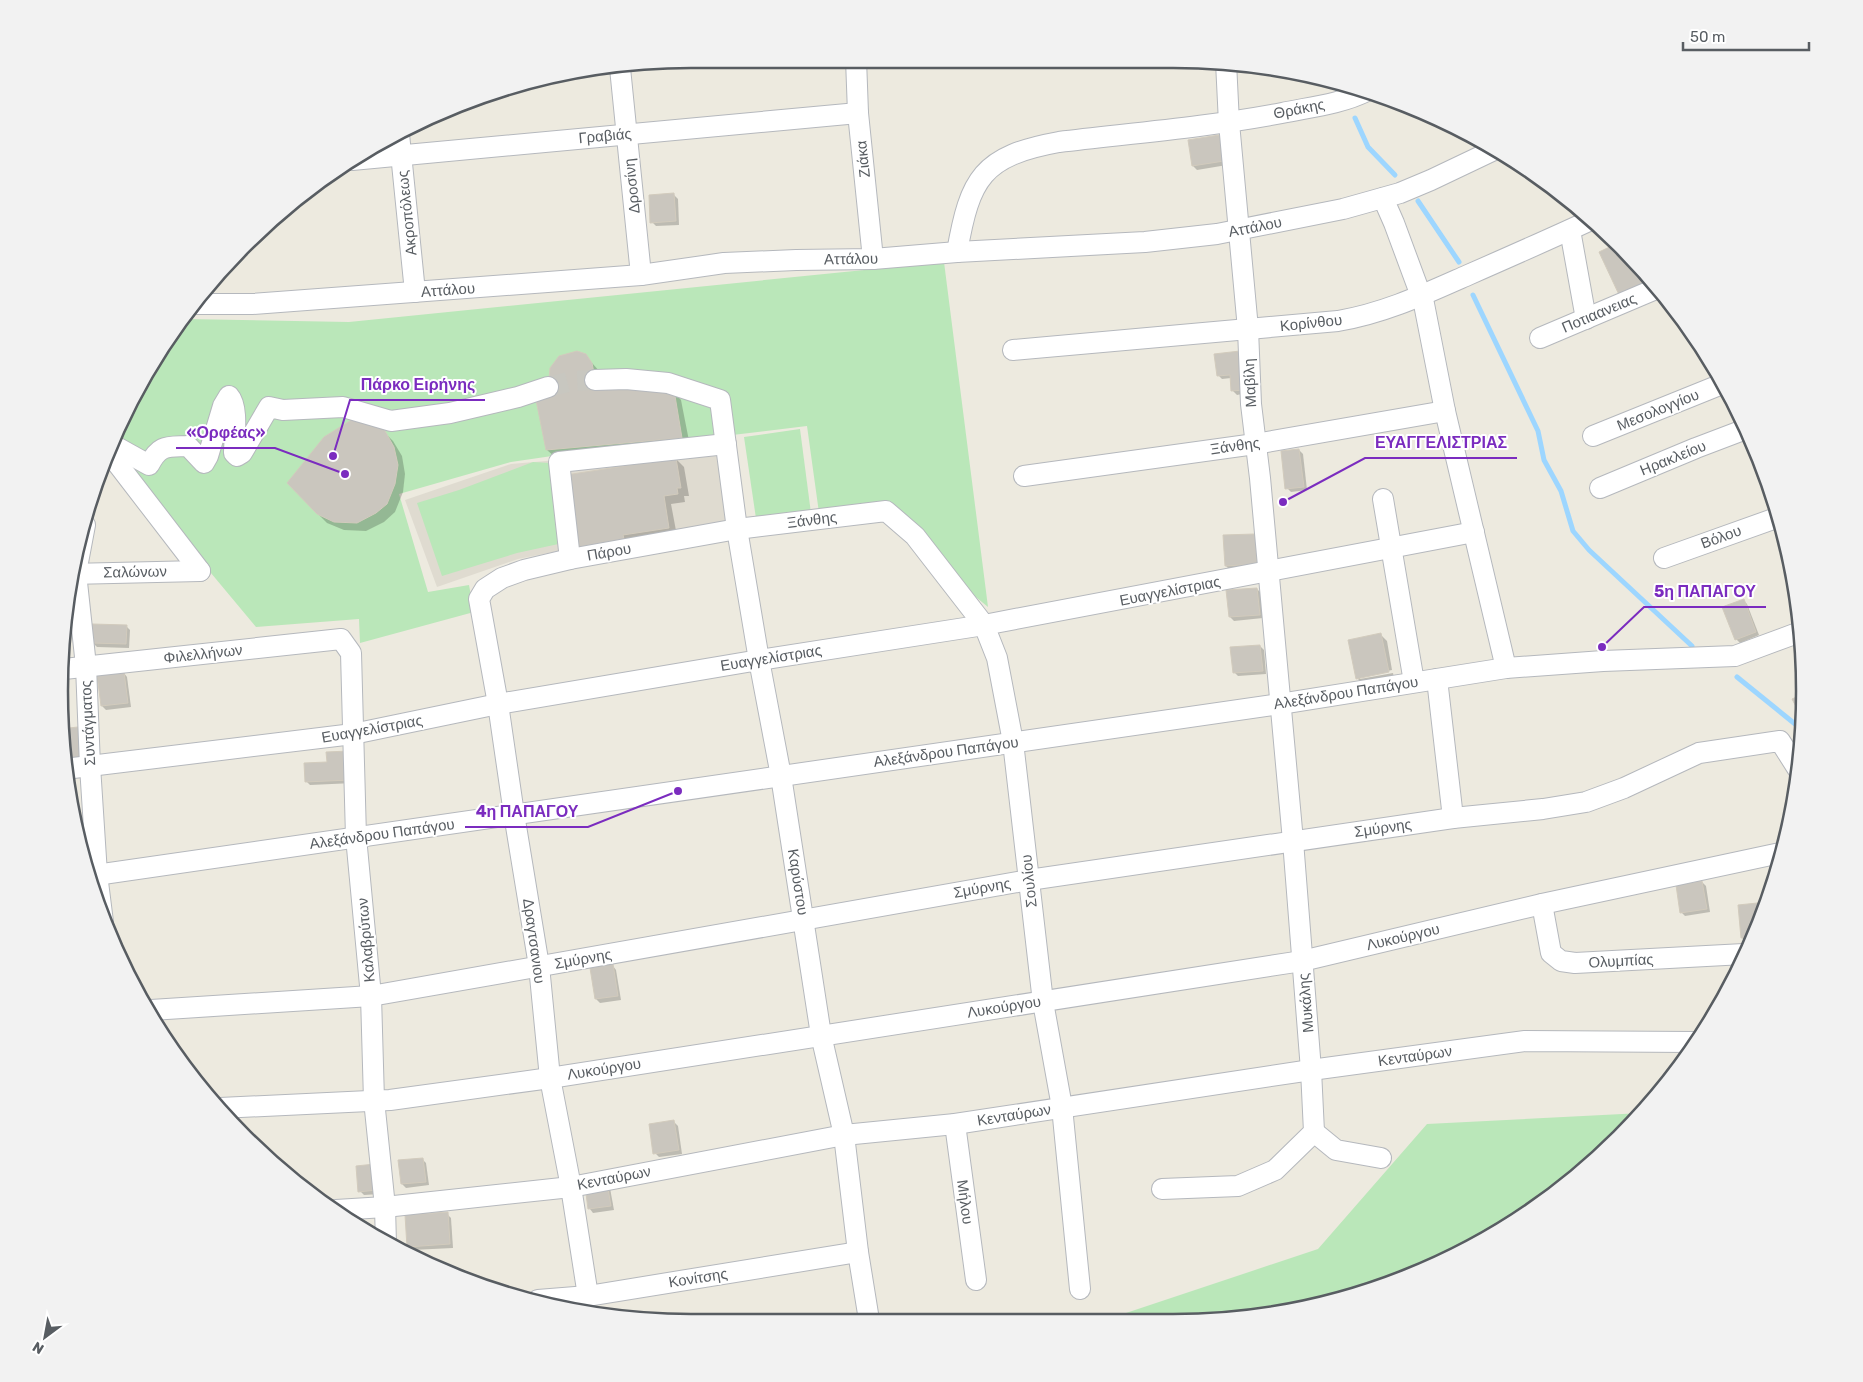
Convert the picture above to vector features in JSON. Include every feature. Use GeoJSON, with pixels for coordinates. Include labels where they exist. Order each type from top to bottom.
{"type":"FeatureCollection","features":[{"type":"Feature","properties":{"kind":"street","name":"Ζιάκα"},"geometry":{"type":"LineString","coordinates":[[856,68],[858,113],[873,259]]}},
{"type":"Feature","properties":{"kind":"street","name":"Μαβίλη"},"geometry":{"type":"LineString","coordinates":[[1226,70],[1229,123],[1248,329],[1251,404],[1280,704]]}},
{"type":"Feature","properties":{"kind":"street","name":"Δροσίνη"},"geometry":{"type":"LineString","coordinates":[[620,72],[641,275]]}},
{"type":"Feature","properties":{"kind":"street","name":"Θράκης"},"geometry":{"type":"LineString","coordinates":[[957,252],[964,218],[974,187],[987,172],[1008,156],[1032,147],[1059,142],[1229,123],[1323,105],[1356,96]]}},
{"type":"Feature","properties":{"kind":"street","name":"Γραβιάς"},"geometry":{"type":"LineString","coordinates":[[368,158],[858,113]]}},
{"type":"Feature","properties":{"kind":"street","name":"Ακροπόλεως"},"geometry":{"type":"LineString","coordinates":[[400,140],[415,292]]}},
{"type":"Feature","properties":{"kind":"street","name":"Αττάλου"},"geometry":{"type":"LineString","coordinates":[[202,304],[252,304],[641,275],[724,263],[873,259],[957,252],[1145,242],[1239,230],[1343,209],[1383,198],[1431,180],[1487,153]]}},
{"type":"Feature","properties":{"kind":"street"},"geometry":{"type":"LineString","coordinates":[[1383,198],[1422,296],[1428,317],[1445,410],[1506,668]]}},
{"type":"Feature","properties":{"kind":"street","name":"Κορίνθου"},"geometry":{"type":"LineString","coordinates":[[1013,350],[1338,321],[1360,317],[1389,309],[1422,296],[1584,223]]}},
{"type":"Feature","properties":{"kind":"street"},"geometry":{"type":"LineString","coordinates":[[1570,230],[1586,319]]}},
{"type":"Feature","properties":{"kind":"street","name":"Ποτιαανειας"},"geometry":{"type":"LineString","coordinates":[[1540,338],[1650,291]]}},
{"type":"Feature","properties":{"kind":"street","name":"Καρύστου"},"geometry":{"type":"LineString","coordinates":[[595,380],[626,379],[668,383],[720,400],[737,529],[805,920],[821,1035],[844,1135],[858,1252],[868,1314]]}},
{"type":"Feature","properties":{"kind":"street","name":"Μεσολογγίου"},"geometry":{"type":"LineString","coordinates":[[1593,436],[1716,386]]}},
{"type":"Feature","properties":{"kind":"street"},"geometry":{"type":"LineString","coordinates":[[117,447],[149,464],[155,453],[166,447],[188,446],[204,463],[208,456],[223,406],[229,396],[234,401],[234,453],[237,456],[242,452],[270,407],[283,410],[343,407],[391,421],[450,413],[518,397],[548,387]]}},
{"type":"Feature","properties":{"kind":"street","name":"Ξάνθης"},"geometry":{"type":"LineString","coordinates":[[1024,476],[1255,444],[1445,410]]}},
{"type":"Feature","properties":{"kind":"street","name":"Ηρακλείου"},"geometry":{"type":"LineString","coordinates":[[1600,488],[1696,448],[1739,433]]}},
{"type":"Feature","properties":{"kind":"street"},"geometry":{"type":"LineString","coordinates":[[570,559],[559,462],[726,444]]}},
{"type":"Feature","properties":{"kind":"street","name":"Σαλώνων"},"geometry":{"type":"LineString","coordinates":[[78,574],[200,571],[113,458]]}},
{"type":"Feature","properties":{"kind":"street"},"geometry":{"type":"LineString","coordinates":[[1383,498],[1414,682]]}},
{"type":"Feature","properties":{"kind":"street","name":"Ξάνθης"},"geometry":{"type":"LineString","coordinates":[[737,529],[886,511]]}},
{"type":"Feature","properties":{"kind":"street","name":"Σουλίου"},"geometry":{"type":"LineString","coordinates":[[886,511],[916,536],[984,625],[997,658],[1013,742],[1043,1002],[1062,1107],[1080,1289]]}},
{"type":"Feature","properties":{"kind":"street","name":"Βόλου"},"geometry":{"type":"LineString","coordinates":[[1664,558],[1771,520]]}},
{"type":"Feature","properties":{"kind":"street","name":"Πάρου"},"geometry":{"type":"LineString","coordinates":[[485,589],[502,578],[524,570],[570,559],[737,529]]}},
{"type":"Feature","properties":{"kind":"street","name":"Ευαγγελίστριας"},"geometry":{"type":"LineString","coordinates":[[73,768],[353,734],[498,704],[759,660],[984,625],[1474,532]]}},
{"type":"Feature","properties":{"kind":"street","name":"Συντάγματος"},"geometry":{"type":"LineString","coordinates":[[76,589],[86,666],[93,864]]}},
{"type":"Feature","properties":{"kind":"street","name":"Δραγτσανιου"},"geometry":{"type":"LineString","coordinates":[[485,589],[479,600],[479,608],[498,704],[539,966],[550,1078],[571,1186],[588,1296]]}},
{"type":"Feature","properties":{"kind":"street","name":"Αλεξάνδρου Παπάγου"},"geometry":{"type":"LineString","coordinates":[[96,875],[1280,704],[1506,668],[1603,661],[1735,656],[1792,635]]}},
{"type":"Feature","properties":{"kind":"street","name":"Φιλελλήνων"},"geometry":{"type":"LineString","coordinates":[[69,668],[341,639]]}},
{"type":"Feature","properties":{"kind":"street","name":"Καλαβρύτων"},"geometry":{"type":"LineString","coordinates":[[341,639],[351,653],[356,837],[371,996],[374,1100],[385,1207],[386,1235]]}},
{"type":"Feature","properties":{"kind":"street"},"geometry":{"type":"LineString","coordinates":[[1437,679],[1453,818]]}},
{"type":"Feature","properties":{"kind":"street","name":"Μυκάλης"},"geometry":{"type":"LineString","coordinates":[[1280,704],[1293,841],[1314,1132]]}},
{"type":"Feature","properties":{"kind":"street","name":"Σμύρνης"},"geometry":{"type":"LineString","coordinates":[[155,1010],[371,996],[1030,880],[1453,818],[1544,809],[1586,802],[1624,788],[1699,753],[1780,741],[1792,748]]}},
{"type":"Feature","properties":{"kind":"street","name":"Λυκούργου"},"geometry":{"type":"LineString","coordinates":[[227,1108],[390,1100],[550,1078],[1302,962],[1542,904],[1773,854]]}},
{"type":"Feature","properties":{"kind":"street","name":"Ολυμπίας"},"geometry":{"type":"LineString","coordinates":[[1542,904],[1550,953],[1561,961],[1575,963],[1737,954]]}},
{"type":"Feature","properties":{"kind":"street","name":"Κενταύρων"},"geometry":{"type":"LineString","coordinates":[[346,1209],[385,1207],[571,1186],[844,1135],[955,1124],[1311,1070],[1525,1041],[1687,1042]]}},
{"type":"Feature","properties":{"kind":"street","name":"Μήλου"},"geometry":{"type":"LineString","coordinates":[[955,1124],[976,1280]]}},
{"type":"Feature","properties":{"kind":"street"},"geometry":{"type":"LineString","coordinates":[[1162,1189],[1238,1186],[1276,1170],[1314,1132],[1336,1150],[1382,1158]]}},
{"type":"Feature","properties":{"kind":"street","name":"Κονίτσης"},"geometry":{"type":"LineString","coordinates":[[553,1299],[588,1296],[858,1252]]}},
{"type":"Feature","properties":{"kind":"shaded area"},"geometry":{"type":"Polygon","coordinates":[[[719,446],[730,528],[573,548],[518,559],[437,587],[405,500],[511,464],[719,446]]]}},
{"type":"Feature","properties":{"kind":"green space"},"geometry":{"type":"Polygon","coordinates":[[[944,262],[988,607],[875,514],[820,520],[807,426],[641,443],[511,462],[399,494],[428,592],[469,585],[474,612],[360,643],[359,619],[256,627],[113,456],[151,379],[191,319],[349,322],[944,262]]]}},
{"type":"Feature","properties":{"kind":"green space"},"geometry":{"type":"Polygon","coordinates":[[[800,429],[812,521],[758,532],[744,437],[800,429]]]}},
{"type":"Feature","properties":{"kind":"green space"},"geometry":{"type":"Polygon","coordinates":[[[533,462],[550,463],[563,543],[517,553],[442,576],[417,503],[459,490],[533,462]]]}},
{"type":"Feature","properties":{"kind":"green space"},"geometry":{"type":"Polygon","coordinates":[[[1630,1114],[1583,1160],[1552,1186],[1484,1231],[1411,1267],[1333,1293],[1294,1303],[1213,1313],[1123,1314],[1318,1249],[1427,1124],[1630,1114]]]}},
{"type":"Feature","properties":{"kind":"building"},"geometry":{"type":"Polygon","coordinates":[[[1219,135],[1224,161],[1192,166],[1188,140],[1219,135]]]}},
{"type":"Feature","properties":{"kind":"building"},"geometry":{"type":"Polygon","coordinates":[[[674,193],[676,221],[650,223],[649,195],[674,193]]]}},
{"type":"Feature","properties":{"kind":"building"},"geometry":{"type":"Polygon","coordinates":[[[1610,247],[1647,287],[1621,299],[1599,252],[1610,247]]]}},
{"type":"Feature","properties":{"kind":"building"},"geometry":{"type":"Polygon","coordinates":[[[577,351],[586,354],[592,363],[594,373],[674,390],[682,438],[546,450],[536,400],[548,392],[550,368],[559,356],[577,351]]]}},
{"type":"Feature","properties":{"kind":"building"},"geometry":{"type":"Polygon","coordinates":[[[1240,351],[1244,390],[1231,391],[1230,375],[1217,376],[1214,354],[1240,351]]]}},
{"type":"Feature","properties":{"kind":"building"},"geometry":{"type":"Polygon","coordinates":[[[368,417],[385,431],[394,447],[398,465],[395,484],[387,504],[376,513],[357,523],[334,522],[317,514],[287,483],[324,437],[353,419],[368,417]]]}},
{"type":"Feature","properties":{"kind":"building"},"geometry":{"type":"Polygon","coordinates":[[[1299,449],[1304,487],[1285,489],[1281,451],[1299,449]]]}},
{"type":"Feature","properties":{"kind":"building"},"geometry":{"type":"Polygon","coordinates":[[[676,458],[681,488],[677,488],[678,494],[664,496],[669,528],[623,535],[624,539],[577,547],[566,475],[676,458]]]}},
{"type":"Feature","properties":{"kind":"building"},"geometry":{"type":"Polygon","coordinates":[[[1255,534],[1257,564],[1225,566],[1223,535],[1255,534]]]}},
{"type":"Feature","properties":{"kind":"building"},"geometry":{"type":"Polygon","coordinates":[[[1257,588],[1260,615],[1229,617],[1226,590],[1257,588]]]}},
{"type":"Feature","properties":{"kind":"building"},"geometry":{"type":"Polygon","coordinates":[[[1744,599],[1756,632],[1735,640],[1722,607],[1744,599]]]}},
{"type":"Feature","properties":{"kind":"building"},"geometry":{"type":"Polygon","coordinates":[[[92,624],[127,625],[126,644],[92,643],[92,624]]]}},
{"type":"Feature","properties":{"kind":"building"},"geometry":{"type":"Polygon","coordinates":[[[1381,633],[1389,672],[1356,679],[1348,640],[1381,633]]]}},
{"type":"Feature","properties":{"kind":"building"},"geometry":{"type":"Polygon","coordinates":[[[1260,645],[1263,671],[1233,673],[1230,647],[1260,645]]]}},
{"type":"Feature","properties":{"kind":"building"},"geometry":{"type":"Polygon","coordinates":[[[124,672],[128,703],[101,706],[97,675],[124,672]]]}},
{"type":"Feature","properties":{"kind":"building"},"geometry":{"type":"Polygon","coordinates":[[[78,727],[81,758],[72,759],[69,728],[78,727]]]}},
{"type":"Feature","properties":{"kind":"building"},"geometry":{"type":"Polygon","coordinates":[[[349,751],[350,780],[305,782],[304,763],[327,762],[326,752],[349,751]]]}},
{"type":"Feature","properties":{"kind":"building"},"geometry":{"type":"Polygon","coordinates":[[[91,815],[96,860],[92,860],[80,816],[91,815]]]}},
{"type":"Feature","properties":{"kind":"building"},"geometry":{"type":"Polygon","coordinates":[[[1702,881],[1707,909],[1680,913],[1676,885],[1702,881]]]}},
{"type":"Feature","properties":{"kind":"building"},"geometry":{"type":"Polygon","coordinates":[[[1758,903],[1744,938],[1741,938],[1738,905],[1758,903]]]}},
{"type":"Feature","properties":{"kind":"building"},"geometry":{"type":"Polygon","coordinates":[[[613,964],[618,996],[595,999],[590,968],[613,964]]]}},
{"type":"Feature","properties":{"kind":"building"},"geometry":{"type":"Polygon","coordinates":[[[674,1120],[679,1150],[653,1154],[649,1124],[674,1120]]]}},
{"type":"Feature","properties":{"kind":"building"},"geometry":{"type":"Polygon","coordinates":[[[423,1158],[426,1182],[401,1184],[398,1160],[423,1158]]]}},
{"type":"Feature","properties":{"kind":"building"},"geometry":{"type":"Polygon","coordinates":[[[375,1164],[377,1190],[358,1192],[356,1166],[375,1164]]]}},
{"type":"Feature","properties":{"kind":"building"},"geometry":{"type":"Polygon","coordinates":[[[607,1183],[611,1206],[588,1209],[585,1186],[607,1183]]]}},
{"type":"Feature","properties":{"kind":"building"},"geometry":{"type":"Polygon","coordinates":[[[448,1212],[450,1244],[407,1246],[405,1215],[448,1212]]]}},
{"type":"Feature","properties":{"kind":"waterway"},"geometry":{"type":"LineString","coordinates":[[1355,118],[1368,147],[1395,175]]}},
{"type":"Feature","properties":{"kind":"waterway"},"geometry":{"type":"LineString","coordinates":[[1418,201],[1459,262]]}},
{"type":"Feature","properties":{"kind":"waterway"},"geometry":{"type":"LineString","coordinates":[[1473,295],[1538,431],[1544,460],[1561,491],[1573,531],[1589,550],[1692,646]]}},
{"type":"Feature","properties":{"kind":"waterway"},"geometry":{"type":"LineString","coordinates":[[1737,677],[1794,723]]}},
{"type":"Feature","properties":{"kind":"tunnel"},"geometry":{"type":"LineString","coordinates":[[548,387],[572,381],[595,380]]}},
{"type":"Feature","properties":{"kind":"place","name":"Πάρκο Ειρήνης"},"geometry":{"type":"Point","coordinates":[333,456]}},
{"type":"Feature","properties":{"kind":"place","name":"«Ορφέας»"},"geometry":{"type":"Point","coordinates":[345,474]}},
{"type":"Feature","properties":{"kind":"place","name":"ΕΥΑΓΓΕΛΙΣΤΡΙΑΣ"},"geometry":{"type":"Point","coordinates":[1283,502]}},
{"type":"Feature","properties":{"kind":"place","name":"5η ΠΑΠΑΓΟΥ"},"geometry":{"type":"Point","coordinates":[1602,647]}},
{"type":"Feature","properties":{"kind":"place","name":"4η ΠΑΠΑΓΟΥ"},"geometry":{"type":"Point","coordinates":[678,791]}}]}
